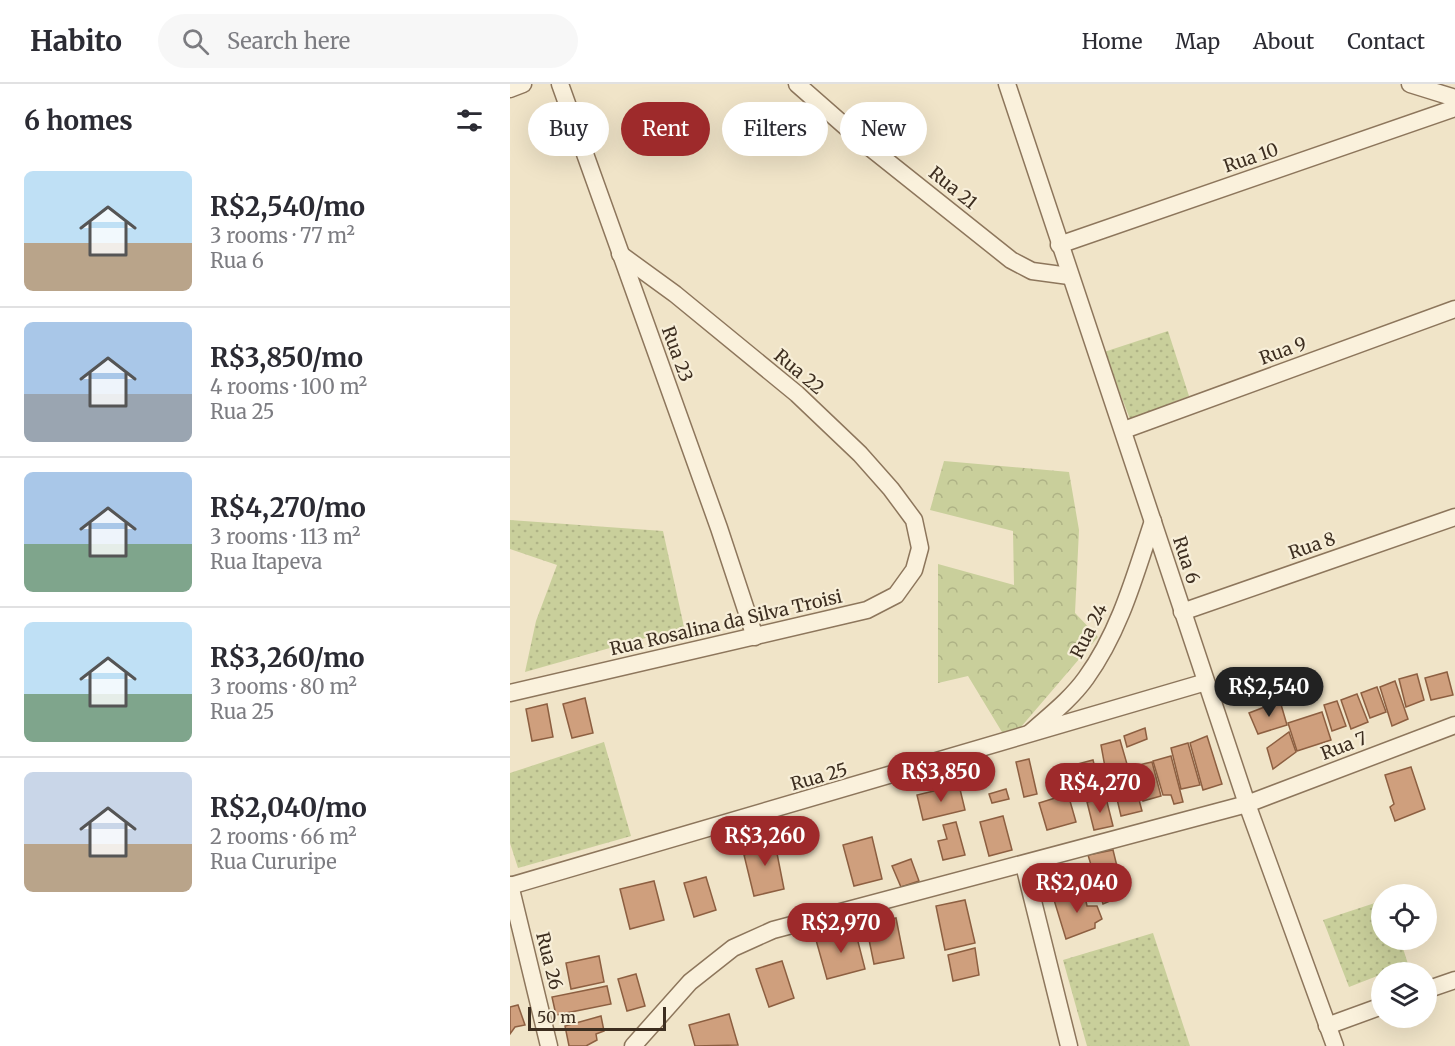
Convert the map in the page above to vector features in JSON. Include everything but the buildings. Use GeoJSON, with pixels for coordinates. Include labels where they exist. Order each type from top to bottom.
{"type":"FeatureCollection","features":[{"type":"Feature","properties":{"kind":"street"},"geometry":{"type":"LineString","coordinates":[[510,89],[524,84]]}},
{"type":"Feature","properties":{"kind":"street","name":"Rua 23"},"geometry":{"type":"LineString","coordinates":[[560,84],[719,528],[755,637]]}},
{"type":"Feature","properties":{"kind":"street","name":"Rua 21"},"geometry":{"type":"LineString","coordinates":[[797,84],[863,142],[1011,260],[1032,271],[1069,276]]}},
{"type":"Feature","properties":{"kind":"street","name":"Rua 6"},"geometry":{"type":"LineString","coordinates":[[1007,84],[1069,276],[1124,430],[1246,804],[1335,1046]]}},
{"type":"Feature","properties":{"kind":"street"},"geometry":{"type":"LineString","coordinates":[[1410,84],[1455,98]]}},
{"type":"Feature","properties":{"kind":"street","name":"Rua 10"},"geometry":{"type":"LineString","coordinates":[[1059,245],[1455,108]]}},
{"type":"Feature","properties":{"kind":"street","name":"Rua 22"},"geometry":{"type":"LineString","coordinates":[[620,254],[675,294],[797,394],[860,454],[891,489],[914,520],[920,548]]}},
{"type":"Feature","properties":{"kind":"street","name":"Rua 9"},"geometry":{"type":"LineString","coordinates":[[1124,430],[1455,309]]}},
{"type":"Feature","properties":{"kind":"street","name":"Rua 8"},"geometry":{"type":"LineString","coordinates":[[1182,612],[1455,517]]}},
{"type":"Feature","properties":{"kind":"street","name":"Rua 24"},"geometry":{"type":"LineString","coordinates":[[1025,738],[1085,680],[1105,648],[1118,622],[1153,520]]}},
{"type":"Feature","properties":{"kind":"street","name":"Rua Rosalina da Silva Troisi"},"geometry":{"type":"LineString","coordinates":[[510,693],[867,610],[896,595],[914,570],[920,548]]}},
{"type":"Feature","properties":{"kind":"street","name":"Rua 25"},"geometry":{"type":"LineString","coordinates":[[510,885],[1025,738],[1206,682]]}},
{"type":"Feature","properties":{"kind":"street","name":"Rua 7"},"geometry":{"type":"LineString","coordinates":[[633,1046],[690,982],[733,948],[773,930],[1246,804],[1455,725]]}},
{"type":"Feature","properties":{"kind":"street"},"geometry":{"type":"LineString","coordinates":[[1024,865],[1069,1046]]}},
{"type":"Feature","properties":{"kind":"street","name":"Rua 26"},"geometry":{"type":"LineString","coordinates":[[510,885],[549,1046]]}},
{"type":"Feature","properties":{"kind":"street"},"geometry":{"type":"LineString","coordinates":[[1437,986],[1455,980]]}},
{"type":"Feature","properties":{"kind":"street"},"geometry":{"type":"LineString","coordinates":[[1327,1026],[1371,1010]]}},
{"type":"Feature","properties":{"kind":"green space"},"geometry":{"type":"Polygon","coordinates":[[[1168,331],[1189,396],[1130,419],[1104,352],[1168,331]]]}},
{"type":"Feature","properties":{"kind":"green space"},"geometry":{"type":"Polygon","coordinates":[[[944,461],[1069,472],[1079,530],[1075,613],[1098,637],[1008,742],[968,676],[938,683],[938,564],[1014,585],[1013,531],[930,510],[944,461]]]}},
{"type":"Feature","properties":{"kind":"green space"},"geometry":{"type":"Polygon","coordinates":[[[510,520],[663,531],[684,627],[525,672],[536,621],[557,565],[510,549],[510,520]]]}},
{"type":"Feature","properties":{"kind":"green space"},"geometry":{"type":"Polygon","coordinates":[[[604,742],[631,836],[518,868],[510,843],[510,773],[604,742]]]}},
{"type":"Feature","properties":{"kind":"green space"},"geometry":{"type":"Polygon","coordinates":[[[1371,904],[1371,950],[1404,950],[1407,962],[1371,962],[1371,978],[1349,987],[1323,920],[1371,904]]]}},
{"type":"Feature","properties":{"kind":"green space"},"geometry":{"type":"Polygon","coordinates":[[[1153,933],[1190,1046],[1087,1046],[1063,960],[1153,933]]]}}]}
